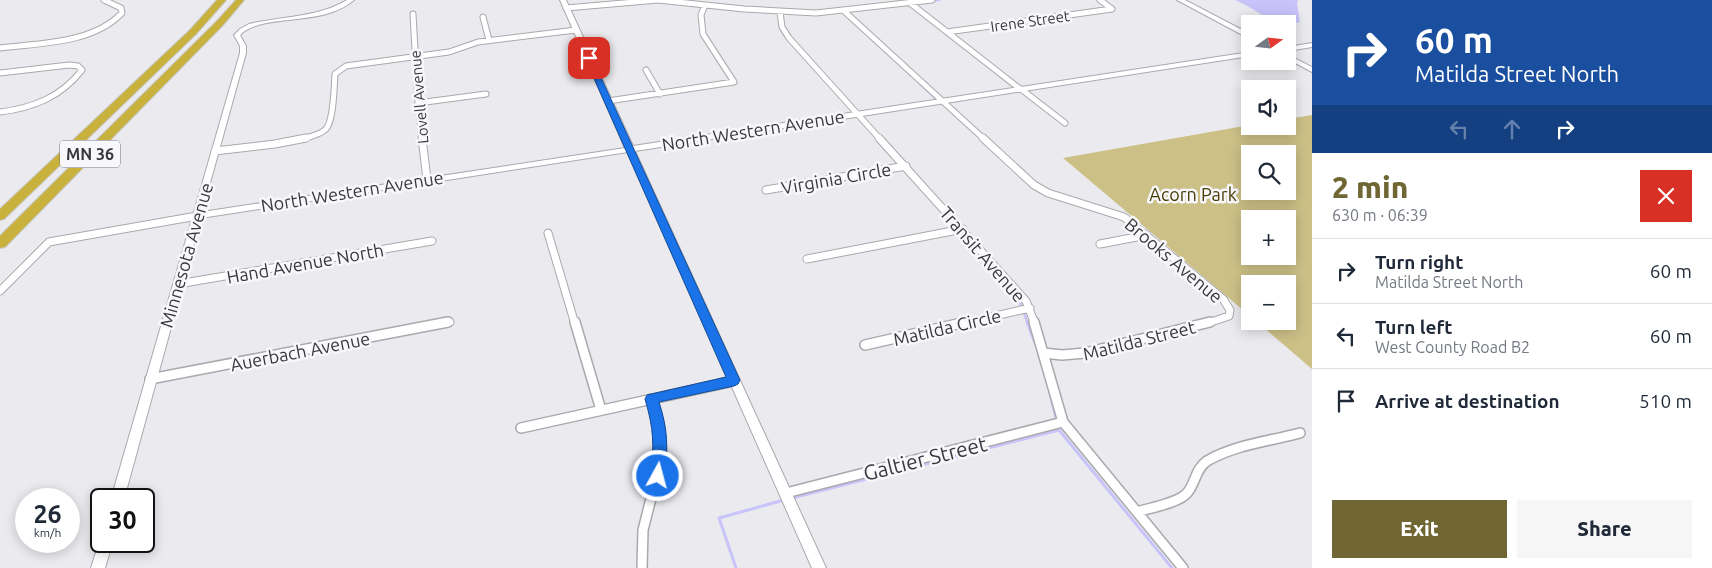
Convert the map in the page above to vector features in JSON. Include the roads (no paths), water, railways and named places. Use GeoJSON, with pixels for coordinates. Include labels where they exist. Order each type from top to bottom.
{"type":"FeatureCollection","features":[{"type":"Feature","properties":{"kind":"highway"},"geometry":{"type":"LineString","coordinates":[[159,65],[198,22],[211,0]]}},
{"type":"Feature","properties":{"kind":"highway","name":"MN 36"},"geometry":{"type":"LineString","coordinates":[[0,216],[159,65],[222,0]]}},
{"type":"Feature","properties":{"kind":"highway","name":"MN 36"},"geometry":{"type":"LineString","coordinates":[[0,244],[180,65],[220,24],[240,0]]}},
{"type":"Feature","properties":{"kind":"highway"},"geometry":{"type":"LineString","coordinates":[[180,65],[228,24],[251,0]]}},
{"type":"Feature","properties":{"kind":"street"},"geometry":{"type":"LineString","coordinates":[[0,48],[67,39],[98,30],[114,21],[122,13],[120,8],[104,0]]}},
{"type":"Feature","properties":{"kind":"street","name":"Minnesota Avenue"},"geometry":{"type":"LineString","coordinates":[[120,488],[243,53],[243,46],[237,35],[242,30],[256,24],[318,15],[337,8],[350,0]]}},
{"type":"Feature","properties":{"kind":"street"},"geometry":{"type":"LineString","coordinates":[[820,568],[564,4],[648,0],[780,12],[816,13],[932,0]]}},
{"type":"Feature","properties":{"kind":"street","name":"Irene Street"},"geometry":{"type":"LineString","coordinates":[[947,32],[1112,9],[1100,0]]}},
{"type":"Feature","properties":{"kind":"street"},"geometry":{"type":"LineString","coordinates":[[1180,0],[1241,32]]}},
{"type":"Feature","properties":{"kind":"street"},"geometry":{"type":"LineString","coordinates":[[910,3],[1065,123]]}},
{"type":"Feature","properties":{"kind":"street"},"geometry":{"type":"LineString","coordinates":[[608,101],[734,82],[702,34],[699,21],[705,5]]}},
{"type":"Feature","properties":{"kind":"street","name":"Brooks Avenue"},"geometry":{"type":"LineString","coordinates":[[844,11],[1034,186],[1048,193],[1124,217],[1223,299],[1230,310]]}},
{"type":"Feature","properties":{"kind":"street","name":"Transit Avenue"},"geometry":{"type":"LineString","coordinates":[[780,12],[780,22],[785,33],[963,229],[1030,308],[1063,422],[1183,568]]}},
{"type":"Feature","properties":{"kind":"street","name":"Lovell Avenue"},"geometry":{"type":"LineString","coordinates":[[413,14],[418,103],[427,179]]}},
{"type":"Feature","properties":{"kind":"street"},"geometry":{"type":"LineString","coordinates":[[483,17],[489,40]]}},
{"type":"Feature","properties":{"kind":"street"},"geometry":{"type":"LineString","coordinates":[[215,152],[303,139],[317,135],[328,126],[335,74],[338,70],[350,65],[449,52],[472,43],[489,40],[576,30]]}},
{"type":"Feature","properties":{"kind":"street"},"geometry":{"type":"LineString","coordinates":[[1296,48],[1312,45]]}},
{"type":"Feature","properties":{"kind":"street","name":"North Western Avenue"},"geometry":{"type":"LineString","coordinates":[[0,291],[48,242],[427,179],[1241,55]]}},
{"type":"Feature","properties":{"kind":"street"},"geometry":{"type":"LineString","coordinates":[[1296,61],[1312,70]]}},
{"type":"Feature","properties":{"kind":"street"},"geometry":{"type":"LineString","coordinates":[[0,72],[64,65],[78,66],[82,70],[51,98],[29,108],[0,112]]}},
{"type":"Feature","properties":{"kind":"street"},"geometry":{"type":"LineString","coordinates":[[646,70],[660,94]]}},
{"type":"Feature","properties":{"kind":"street"},"geometry":{"type":"LineString","coordinates":[[418,103],[486,94]]}},
{"type":"Feature","properties":{"kind":"street","name":"Virginia Circle"},"geometry":{"type":"LineString","coordinates":[[766,190],[906,166]]}},
{"type":"Feature","properties":{"kind":"street"},"geometry":{"type":"LineString","coordinates":[[808,259],[963,229]]}},
{"type":"Feature","properties":{"kind":"street"},"geometry":{"type":"LineString","coordinates":[[548,234],[601,410]]}},
{"type":"Feature","properties":{"kind":"street"},"geometry":{"type":"LineString","coordinates":[[1100,244],[1147,235]]}},
{"type":"Feature","properties":{"kind":"street","name":"Hand Avenue North"},"geometry":{"type":"LineString","coordinates":[[178,284],[432,241]]}},
{"type":"Feature","properties":{"kind":"street","name":"Matilda Circle"},"geometry":{"type":"LineString","coordinates":[[864,345],[1030,308]]}},
{"type":"Feature","properties":{"kind":"street","name":"Matilda Street"},"geometry":{"type":"LineString","coordinates":[[1043,353],[1062,355],[1085,354],[1224,319],[1229,316],[1230,310]]}},
{"type":"Feature","properties":{"kind":"street","name":"Auerbach Avenue"},"geometry":{"type":"LineString","coordinates":[[150,379],[450,322]]}},
{"type":"Feature","properties":{"kind":"street"},"geometry":{"type":"LineString","coordinates":[[521,428],[734,380]]}},
{"type":"Feature","properties":{"kind":"street"},"geometry":{"type":"LineString","coordinates":[[642,568],[643,530],[661,459],[659,424],[652,399]]}},
{"type":"Feature","properties":{"kind":"street","name":"Galtier Street"},"geometry":{"type":"LineString","coordinates":[[786,493],[1063,422]]}},
{"type":"Feature","properties":{"kind":"street"},"geometry":{"type":"LineString","coordinates":[[1137,512],[1182,498],[1188,494],[1201,466],[1215,457],[1300,433]]}},
{"type":"Feature","properties":{"kind":"street"},"geometry":{"type":"LineString","coordinates":[[98,568],[102,553]]}},
{"type":"Feature","properties":{"kind":"waterway"},"geometry":{"type":"LineString","coordinates":[[931,1],[940,0]]}},
{"type":"Feature","properties":{"kind":"waterway"},"geometry":{"type":"LineString","coordinates":[[920,84],[938,101]]}},
{"type":"Feature","properties":{"kind":"waterway"},"geometry":{"type":"LineString","coordinates":[[1012,291],[1018,297],[1028,324]]}},
{"type":"Feature","properties":{"kind":"waterway"},"geometry":{"type":"LineString","coordinates":[[1027,322],[1035,343]]}},
{"type":"Feature","properties":{"kind":"waterway"},"geometry":{"type":"LineString","coordinates":[[1050,393],[1059,430]]}},
{"type":"Feature","properties":{"kind":"waterway"},"geometry":{"type":"LineString","coordinates":[[792,498],[1059,430]]}},
{"type":"Feature","properties":{"kind":"waterway"},"geometry":{"type":"LineString","coordinates":[[1059,430],[1172,568]]}},
{"type":"Feature","properties":{"kind":"waterway"},"geometry":{"type":"LineString","coordinates":[[736,568],[719,518],[784,500]]}},
{"type":"Feature","properties":{"kind":"park label","name":"Acorn Park"},"geometry":{"type":"Point","coordinates":[1193,194]}}]}
